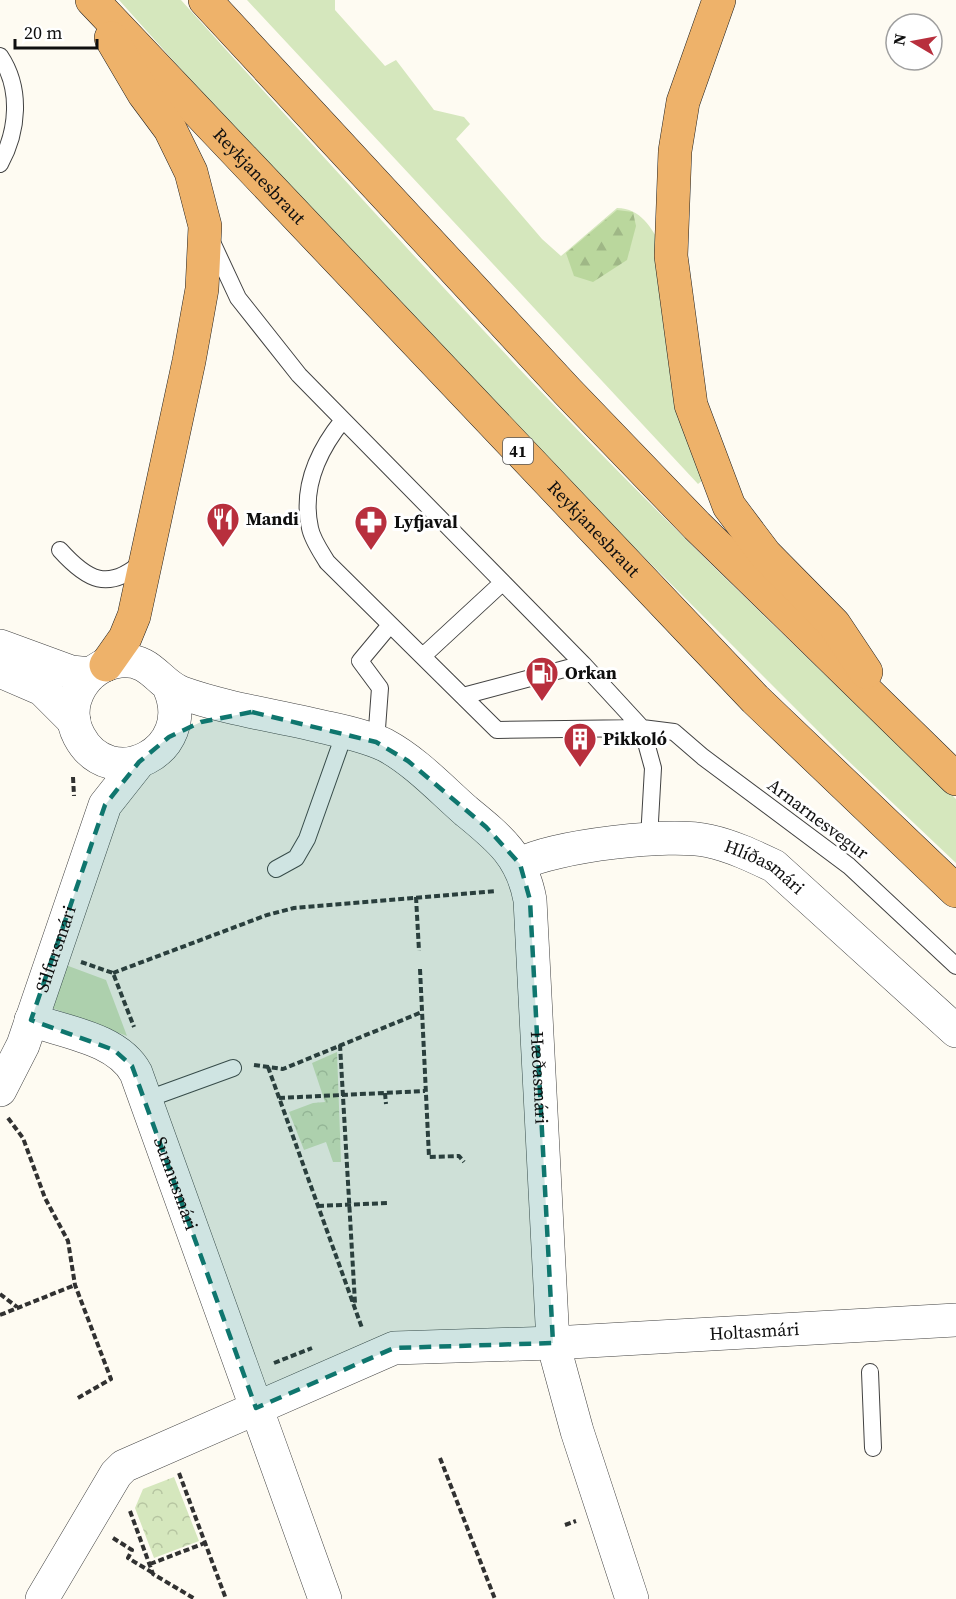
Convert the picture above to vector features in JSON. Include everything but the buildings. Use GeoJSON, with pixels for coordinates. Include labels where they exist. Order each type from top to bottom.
{"type":"FeatureCollection","features":[{"type":"Feature","properties":{"kind":"highway"},"geometry":{"type":"LineString","coordinates":[[90,0],[144,94],[170,129],[191,172],[205,226],[202,289],[189,361],[134,616],[125,638],[98,670]]}},
{"type":"Feature","properties":{"kind":"highway","name":"Reykjanesbraut"},"geometry":{"type":"LineString","coordinates":[[90,0],[754,699],[956,891]]}},
{"type":"Feature","properties":{"kind":"highway"},"geometry":{"type":"LineString","coordinates":[[205,0],[567,391],[697,526],[956,778]]}},
{"type":"Feature","properties":{"kind":"highway"},"geometry":{"type":"LineString","coordinates":[[719,0],[683,102],[671,197],[671,256],[691,405],[729,506],[765,554],[834,624],[902,726]]}},
{"type":"Feature","properties":{"kind":"street"},"geometry":{"type":"LineString","coordinates":[[0,646],[71,672],[98,670],[135,662],[160,676],[169,687],[176,712],[169,737],[156,753],[139,762],[124,764],[83,762],[74,721],[76,696],[98,670]]}},
{"type":"Feature","properties":{"kind":"street"},"geometry":{"type":"LineString","coordinates":[[0,671],[42,689],[74,721]]}},
{"type":"Feature","properties":{"kind":"street","name":"Hæðasmári"},"geometry":{"type":"LineString","coordinates":[[169,687],[181,693],[252,712],[287,717],[376,742],[408,761],[500,839],[511,877],[530,900],[553,1343],[577,1431],[632,1599]]}},
{"type":"Feature","properties":{"kind":"street","name":"Hæðasmári"},"geometry":{"type":"LineString","coordinates":[[169,737],[201,722],[252,712]]}},
{"type":"Feature","properties":{"kind":"street","name":"Silfursmári"},"geometry":{"type":"LineString","coordinates":[[83,762],[105,805]]}},
{"type":"Feature","properties":{"kind":"street","name":"Silfursmári"},"geometry":{"type":"LineString","coordinates":[[3,1102],[105,805],[139,762]]}},
{"type":"Feature","properties":{"kind":"street","name":"Hlíðasmári"},"geometry":{"type":"LineString","coordinates":[[511,877],[556,851],[649,839],[707,840],[744,852],[774,866],[956,1031]]}},
{"type":"Feature","properties":{"kind":"street","name":"Sunnusmári"},"geometry":{"type":"LineString","coordinates":[[31,1020],[120,1054],[136,1073],[325,1599]]}},
{"type":"Feature","properties":{"kind":"street","name":"Holtasmári"},"geometry":{"type":"LineString","coordinates":[[553,1343],[956,1320]]}},
{"type":"Feature","properties":{"kind":"street"},"geometry":{"type":"LineString","coordinates":[[42,1599],[73,1564],[116,1474],[124,1466],[393,1348],[553,1343]]}},
{"type":"Feature","properties":{"kind":"lane"},"geometry":{"type":"LineString","coordinates":[[0,56],[11,79],[16,116],[9,147],[0,164]]}},
{"type":"Feature","properties":{"kind":"lane"},"geometry":{"type":"LineString","coordinates":[[205,226],[237,298],[299,375],[583,664],[642,728],[653,768],[649,839]]}},
{"type":"Feature","properties":{"kind":"lane","name":"Arnarnesvegur"},"geometry":{"type":"LineString","coordinates":[[343,420],[324,445],[312,471],[309,501],[310,530],[327,562],[496,730],[642,728],[674,732],[703,757],[849,866],[956,966]]}},
{"type":"Feature","properties":{"kind":"lane"},"geometry":{"type":"LineString","coordinates":[[60,549],[74,566],[95,579],[111,580],[128,575],[147,557]]}},
{"type":"Feature","properties":{"kind":"lane"},"geometry":{"type":"LineString","coordinates":[[423,656],[502,583]]}},
{"type":"Feature","properties":{"kind":"lane"},"geometry":{"type":"LineString","coordinates":[[376,742],[380,688],[360,661],[390,625]]}},
{"type":"Feature","properties":{"kind":"lane"},"geometry":{"type":"LineString","coordinates":[[463,696],[583,664]]}},
{"type":"Feature","properties":{"kind":"lane"},"geometry":{"type":"LineString","coordinates":[[276,868],[296,858],[307,839],[345,732]]}},
{"type":"Feature","properties":{"kind":"lane"},"geometry":{"type":"LineString","coordinates":[[146,1100],[241,1066]]}},
{"type":"Feature","properties":{"kind":"lane"},"geometry":{"type":"LineString","coordinates":[[870,1372],[873,1448]]}},
{"type":"Feature","properties":{"kind":"path"},"geometry":{"type":"LineString","coordinates":[[71,806],[83,762]]}},
{"type":"Feature","properties":{"kind":"path"},"geometry":{"type":"LineString","coordinates":[[113,973],[285,911],[312,906],[416,897],[511,877]]}},
{"type":"Feature","properties":{"kind":"path"},"geometry":{"type":"LineString","coordinates":[[416,897],[419,951]]}},
{"type":"Feature","properties":{"kind":"path"},"geometry":{"type":"LineString","coordinates":[[420,969],[429,1157],[459,1156],[464,1162]]}},
{"type":"Feature","properties":{"kind":"path"},"geometry":{"type":"LineString","coordinates":[[241,1066],[283,1069],[422,1012]]}},
{"type":"Feature","properties":{"kind":"path"},"geometry":{"type":"LineString","coordinates":[[340,1045],[356,1310]]}},
{"type":"Feature","properties":{"kind":"path"},"geometry":{"type":"LineString","coordinates":[[268,1067],[362,1328]]}},
{"type":"Feature","properties":{"kind":"path"},"geometry":{"type":"LineString","coordinates":[[279,1098],[425,1091]]}},
{"type":"Feature","properties":{"kind":"path"},"geometry":{"type":"LineString","coordinates":[[385,1093],[386,1104]]}},
{"type":"Feature","properties":{"kind":"path"},"geometry":{"type":"LineString","coordinates":[[3,1102],[22,1138],[45,1198],[68,1241],[75,1285],[111,1379],[76,1399]]}},
{"type":"Feature","properties":{"kind":"path"},"geometry":{"type":"LineString","coordinates":[[318,1206],[389,1203]]}},
{"type":"Feature","properties":{"kind":"path"},"geometry":{"type":"LineString","coordinates":[[0,1315],[75,1285]]}},
{"type":"Feature","properties":{"kind":"path"},"geometry":{"type":"LineString","coordinates":[[0,1294],[18,1307]]}},
{"type":"Feature","properties":{"kind":"path"},"geometry":{"type":"LineString","coordinates":[[440,1458],[495,1599]]}},
{"type":"Feature","properties":{"kind":"path"},"geometry":{"type":"LineString","coordinates":[[177,1468],[226,1599]]}},
{"type":"Feature","properties":{"kind":"path"},"geometry":{"type":"LineString","coordinates":[[128,1506],[153,1574]]}},
{"type":"Feature","properties":{"kind":"path"},"geometry":{"type":"LineString","coordinates":[[109,1536],[132,1550],[128,1558],[195,1599]]}},
{"type":"Feature","properties":{"kind":"path"},"geometry":{"type":"LineString","coordinates":[[150,1564],[205,1543]]}},
{"type":"Feature","properties":{"kind":"highlighted area"},"geometry":{"type":"Polygon","coordinates":[[[252,712],[376,742],[408,761],[486,827],[520,864],[530,900],[553,1343],[394,1348],[256,1408],[132,1066],[114,1050],[31,1020],[105,805],[139,762],[169,737],[201,722],[252,712]]]}},
{"type":"Feature","properties":{"kind":"green space"},"geometry":{"type":"Polygon","coordinates":[[[119,0],[181,0],[397,238],[633,487],[956,799],[956,863],[841,754],[474,387],[281,181],[119,0]]]}},
{"type":"Feature","properties":{"kind":"green space"},"geometry":{"type":"Polygon","coordinates":[[[247,0],[335,0],[335,10],[385,66],[396,60],[434,110],[464,117],[470,124],[456,139],[542,239],[561,256],[617,208],[633,211],[644,220],[662,246],[703,480],[698,484],[247,0]]]}},
{"type":"Feature","properties":{"kind":"green space"},"geometry":{"type":"Polygon","coordinates":[[[617,210],[633,212],[636,226],[627,260],[593,282],[574,276],[566,253],[617,210]]]}},
{"type":"Feature","properties":{"kind":"green space"},"geometry":{"type":"Polygon","coordinates":[[[63,964],[106,980],[127,1036],[47,1006],[63,964]]]}},
{"type":"Feature","properties":{"kind":"green space"},"geometry":{"type":"Polygon","coordinates":[[[337,1052],[341,1162],[333,1162],[326,1142],[304,1150],[289,1112],[313,1103],[325,1102],[312,1063],[337,1052]]]}},
{"type":"Feature","properties":{"kind":"green space"},"geometry":{"type":"Polygon","coordinates":[[[174,1477],[199,1541],[154,1558],[135,1508],[143,1489],[174,1477]]]}},
{"type":"Feature","properties":{"kind":"place","name":"Mandi"},"geometry":{"type":"Point","coordinates":[223,548]}},
{"type":"Feature","properties":{"kind":"place","name":"Lyfjaval"},"geometry":{"type":"Point","coordinates":[371,551]}},
{"type":"Feature","properties":{"kind":"place","name":"Orkan"},"geometry":{"type":"Point","coordinates":[542,702]}},
{"type":"Feature","properties":{"kind":"place","name":"Pikkoló"},"geometry":{"type":"Point","coordinates":[580,768]}}]}
